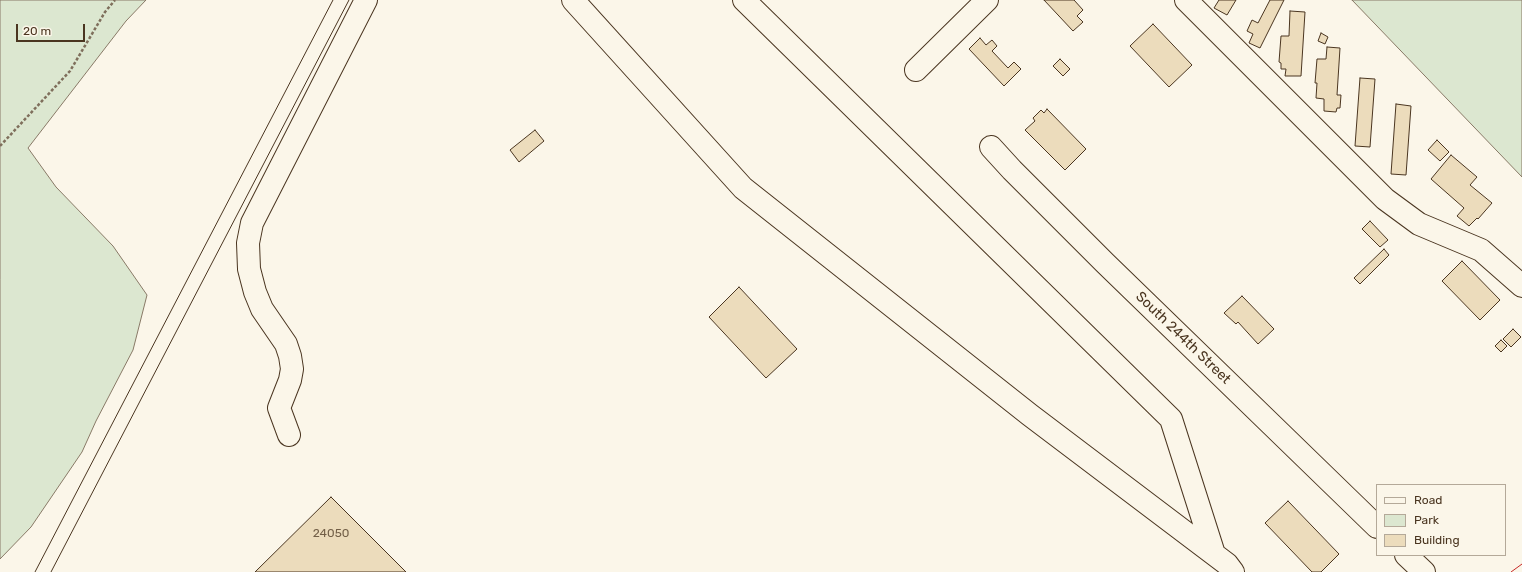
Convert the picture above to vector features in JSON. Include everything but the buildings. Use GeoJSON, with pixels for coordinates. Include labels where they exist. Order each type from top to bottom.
{"type":"FeatureCollection","features":[{"type":"Feature","properties":{"kind":"street"},"geometry":{"type":"LineString","coordinates":[[290,435],[279,408],[290,380],[292,369],[290,356],[286,344],[262,309],[255,292],[249,269],[248,243],[252,224],[366,0]]}},
{"type":"Feature","properties":{"kind":"street"},"geometry":{"type":"LineString","coordinates":[[573,0],[743,188],[1023,410],[1227,564],[1233,572]]}},
{"type":"Feature","properties":{"kind":"street"},"geometry":{"type":"LineString","coordinates":[[744,0],[1171,419],[1214,554]]}},
{"type":"Feature","properties":{"kind":"street"},"geometry":{"type":"LineString","coordinates":[[916,70],[987,0]]}},
{"type":"Feature","properties":{"kind":"street"},"geometry":{"type":"LineString","coordinates":[[1186,0],[1385,200],[1419,224],[1481,250],[1522,286]]}},
{"type":"Feature","properties":{"kind":"street","name":"South 244th Street"},"geometry":{"type":"LineString","coordinates":[[991,147],[1105,263],[1376,526]]}},
{"type":"Feature","properties":{"kind":"street"},"geometry":{"type":"LineString","coordinates":[[1407,556],[1424,572]]}},
{"type":"Feature","properties":{"kind":"path"},"geometry":{"type":"LineString","coordinates":[[0,146],[70,71],[105,12],[115,0]]}},
{"type":"Feature","properties":{"kind":"green space"},"geometry":{"type":"Polygon","coordinates":[[[0,0],[146,0],[126,21],[28,148],[56,187],[113,246],[147,295],[133,350],[96,421],[82,452],[31,527],[0,559],[0,0]]]}},
{"type":"Feature","properties":{"kind":"green space"},"geometry":{"type":"Polygon","coordinates":[[[1352,0],[1522,0],[1522,177],[1352,0]]]}},
{"type":"Feature","properties":{"kind":"tram line"},"geometry":{"type":"LineString","coordinates":[[35,572],[333,0]]}},
{"type":"Feature","properties":{"kind":"tram line"},"geometry":{"type":"LineString","coordinates":[[51,572],[349,0]]}},
{"type":"Feature","properties":{"kind":"power"},"geometry":{"type":"LineString","coordinates":[[1511,572],[1522,564]]}}]}
